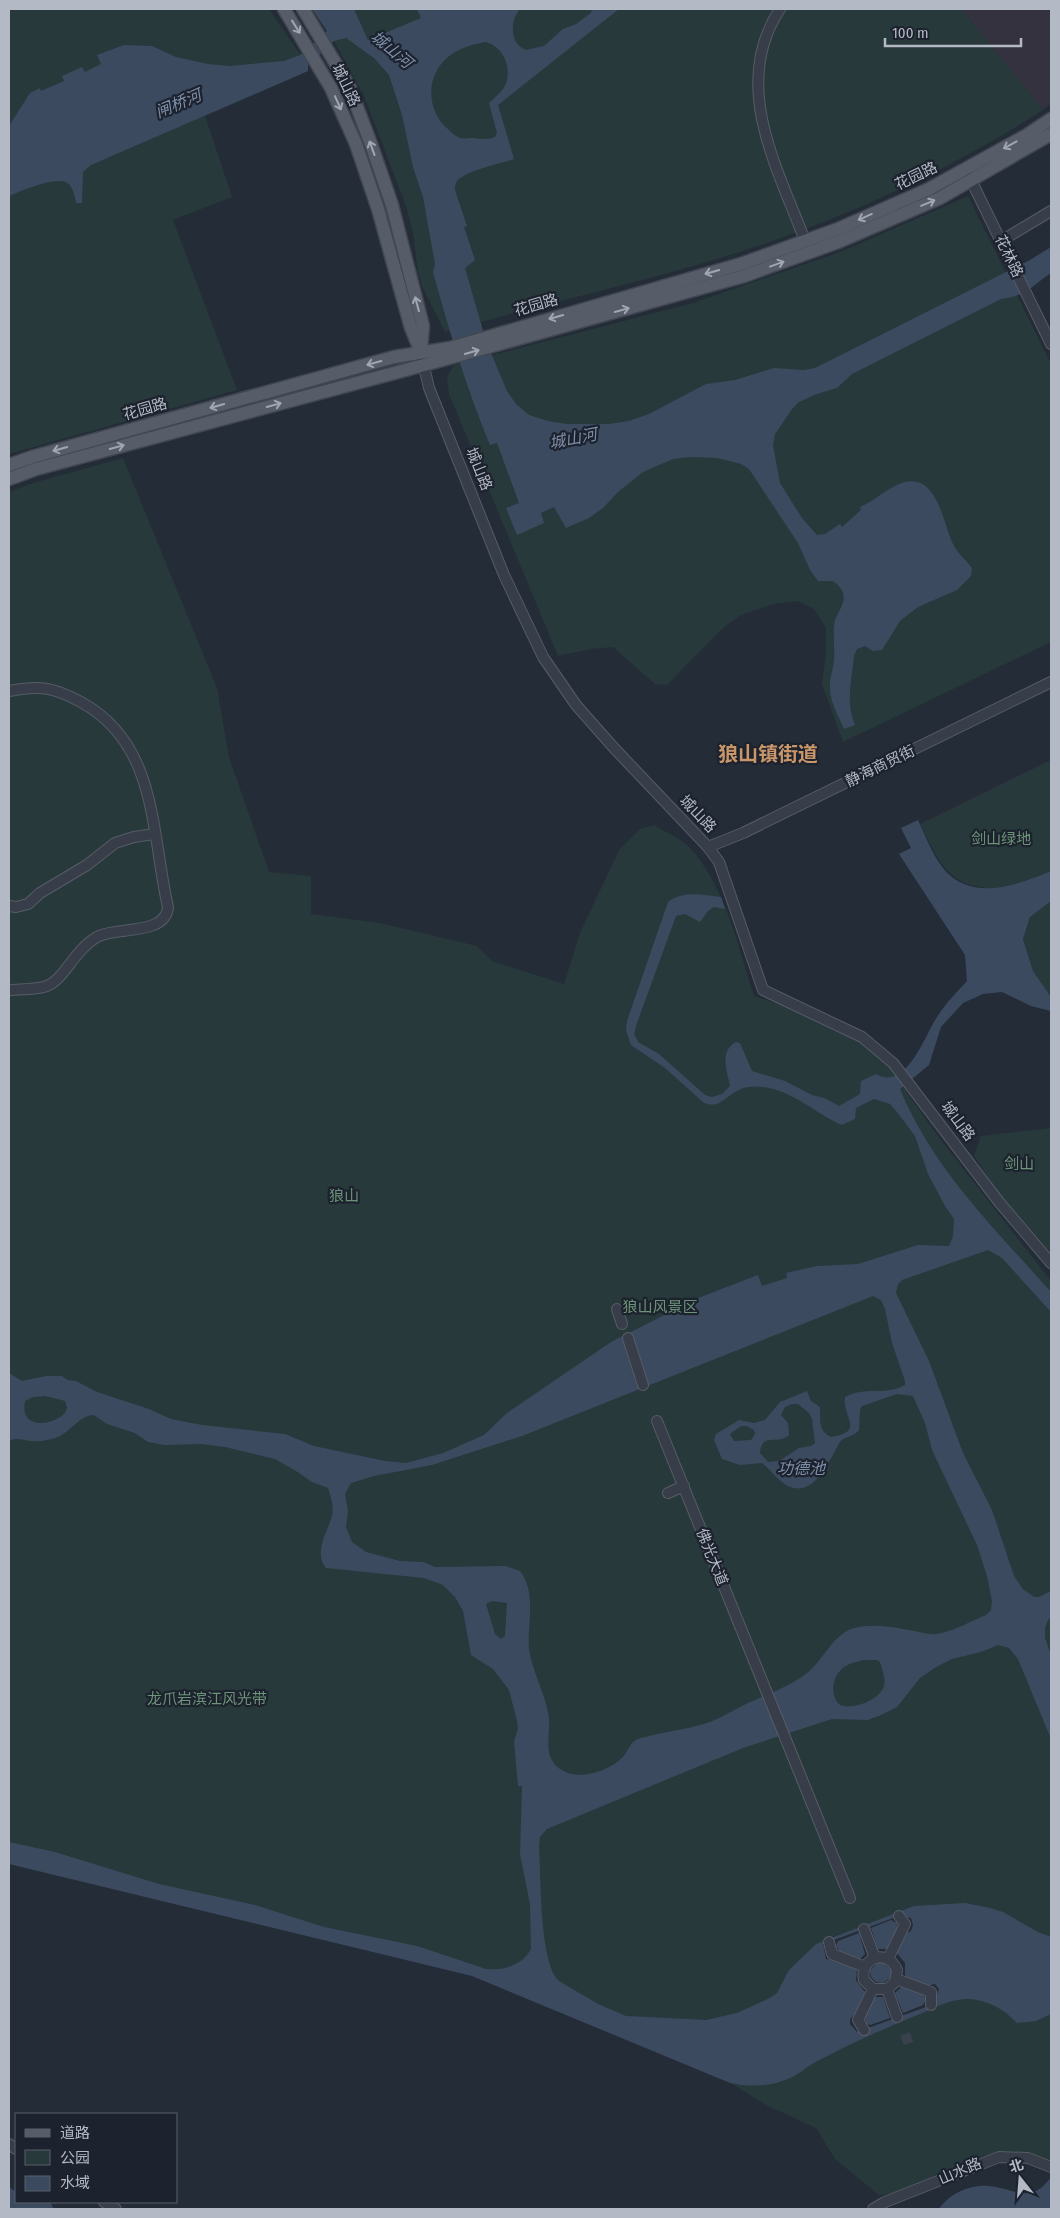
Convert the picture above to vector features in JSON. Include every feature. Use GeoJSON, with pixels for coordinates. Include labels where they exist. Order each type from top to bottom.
{"type":"FeatureCollection","features":[{"type":"Feature","properties":{"kind":"main road","name":"城山路"},"geometry":{"type":"LineString","coordinates":[[284,9],[316,59],[356,144],[378,208],[411,328],[421,352]]}},
{"type":"Feature","properties":{"kind":"main road","name":"城山路"},"geometry":{"type":"LineString","coordinates":[[303,9],[348,86],[392,205],[423,326],[421,352]]}},
{"type":"Feature","properties":{"kind":"main road","name":"花园路"},"geometry":{"type":"LineString","coordinates":[[968,175],[1051,119]]}},
{"type":"Feature","properties":{"kind":"main road","name":"花园路"},"geometry":{"type":"LineString","coordinates":[[9,479],[36,469],[424,365],[451,352],[741,264],[838,229],[929,189],[968,175],[1051,134]]}},
{"type":"Feature","properties":{"kind":"main road","name":"花园路"},"geometry":{"type":"LineString","coordinates":[[9,465],[394,357],[421,352],[451,352]]}},
{"type":"Feature","properties":{"kind":"street"},"geometry":{"type":"LineString","coordinates":[[780,9],[765,39],[758,63],[760,109],[772,154],[802,233]]}},
{"type":"Feature","properties":{"kind":"street","name":"花林路"},"geometry":{"type":"LineString","coordinates":[[968,175],[1051,344]]}},
{"type":"Feature","properties":{"kind":"street"},"geometry":{"type":"LineString","coordinates":[[1001,241],[1051,211]]}},
{"type":"Feature","properties":{"kind":"street","name":"城山路"},"geometry":{"type":"LineString","coordinates":[[421,352],[429,388],[504,575],[543,657],[576,705],[708,847],[719,862],[763,990],[862,1037],[893,1063],[999,1202],[1051,1263]]}},
{"type":"Feature","properties":{"kind":"street","name":"静海商贸街"},"geometry":{"type":"LineString","coordinates":[[708,847],[752,828],[1051,682]]}},
{"type":"Feature","properties":{"kind":"street"},"geometry":{"type":"LineString","coordinates":[[9,691],[32,687],[52,690],[86,705],[107,720],[130,749],[139,766],[146,787],[168,907],[167,915],[163,920],[142,928],[109,932],[85,945],[58,979],[45,987],[9,990]]}},
{"type":"Feature","properties":{"kind":"street"},"geometry":{"type":"LineString","coordinates":[[9,906],[16,907],[28,904],[40,893],[87,865],[115,842],[134,836],[154,834]]}},
{"type":"Feature","properties":{"kind":"street"},"geometry":{"type":"LineString","coordinates":[[617,1309],[622,1324]]}},
{"type":"Feature","properties":{"kind":"street"},"geometry":{"type":"LineString","coordinates":[[628,1338],[643,1385]]}},
{"type":"Feature","properties":{"kind":"street","name":"佛光大道"},"geometry":{"type":"LineString","coordinates":[[657,1421],[850,1898]]}},
{"type":"Feature","properties":{"kind":"street"},"geometry":{"type":"LineString","coordinates":[[668,1493],[684,1486]]}},
{"type":"Feature","properties":{"kind":"street"},"geometry":{"type":"LineString","coordinates":[[888,1959],[905,1924],[899,1916]]}},
{"type":"Feature","properties":{"kind":"street"},"geometry":{"type":"LineString","coordinates":[[864,1928],[875,1958]]}},
{"type":"Feature","properties":{"kind":"street"},"geometry":{"type":"LineString","coordinates":[[829,1942],[832,1954],[865,1967]]}},
{"type":"Feature","properties":{"kind":"street"},"geometry":{"type":"LineString","coordinates":[[875,1958],[888,1959],[895,1965],[897,1970],[896,1979],[892,1986],[887,1989],[873,1989],[864,1980],[865,1967],[869,1960],[875,1958]]}},
{"type":"Feature","properties":{"kind":"street"},"geometry":{"type":"LineString","coordinates":[[896,1979],[931,1992],[932,2005]]}},
{"type":"Feature","properties":{"kind":"street"},"geometry":{"type":"LineString","coordinates":[[864,2030],[858,2020],[873,1989]]}},
{"type":"Feature","properties":{"kind":"street"},"geometry":{"type":"LineString","coordinates":[[887,1989],[897,2017]]}},
{"type":"Feature","properties":{"kind":"street","name":"山水路"},"geometry":{"type":"LineString","coordinates":[[873,2209],[884,2202],[999,2157],[1028,2158],[1051,2167]]}},
{"type":"Feature","properties":{"kind":"shaded area"},"geometry":{"type":"Polygon","coordinates":[[[961,9],[1051,9],[1051,104],[1043,110],[961,9]]]}},
{"type":"Feature","properties":{"kind":"green space"},"geometry":{"type":"Polygon","coordinates":[[[9,9],[269,9],[308,66],[308,71],[205,116],[232,197],[173,220],[237,390],[9,454],[9,9]]]}},
{"type":"Feature","properties":{"kind":"green space"},"geometry":{"type":"Polygon","coordinates":[[[312,9],[961,9],[1043,110],[1011,130],[909,185],[803,230],[687,268],[445,332],[422,286],[418,272],[413,233],[406,206],[364,96],[334,41],[312,9]]]}},
{"type":"Feature","properties":{"kind":"green space"},"geometry":{"type":"Polygon","coordinates":[[[968,196],[1051,364],[1051,642],[843,742],[822,684],[826,654],[826,628],[814,609],[798,601],[773,604],[741,615],[724,627],[667,685],[655,684],[613,647],[591,649],[558,656],[449,394],[447,377],[454,365],[693,303],[840,252],[968,196]]]}},
{"type":"Feature","properties":{"kind":"green space","name":"狼山风景区"},"geometry":{"type":"Polygon","coordinates":[[[123,458],[217,688],[229,757],[269,872],[311,876],[311,914],[380,923],[477,946],[492,961],[564,984],[580,933],[619,850],[640,829],[654,825],[686,844],[713,881],[729,918],[754,996],[800,1011],[839,1033],[861,1042],[883,1059],[937,1135],[1051,1281],[1051,2162],[1018,2153],[998,2153],[970,2161],[910,2188],[895,2193],[879,2195],[835,2159],[816,2128],[766,2105],[726,2080],[550,1992],[9,1855],[9,492],[33,483],[123,458]]]}},
{"type":"Feature","properties":{"kind":"green space","name":"剑山绿地"},"geometry":{"type":"Polygon","coordinates":[[[1051,760],[1051,997],[1033,971],[1023,939],[1030,917],[1002,888],[985,888],[970,885],[959,880],[949,872],[934,852],[920,824],[1051,760]]]}},
{"type":"Feature","properties":{"kind":"green space","name":"剑山"},"geometry":{"type":"Polygon","coordinates":[[[1051,1128],[1051,1253],[1000,1195],[974,1156],[981,1136],[1051,1128]]]}},
{"type":"Feature","properties":{"kind":"water"},"geometry":{"type":"Polygon","coordinates":[[[312,9],[354,9],[368,40],[421,18],[417,9],[520,9],[514,19],[513,31],[516,43],[526,50],[544,46],[563,29],[576,24],[591,13],[592,9],[619,9],[498,105],[514,159],[464,175],[455,185],[467,226],[464,227],[475,260],[465,268],[486,341],[507,391],[516,404],[529,415],[548,421],[567,424],[609,424],[629,421],[649,414],[706,384],[735,380],[774,368],[804,370],[815,368],[1030,260],[1051,247],[1051,273],[1028,290],[1017,296],[1001,299],[852,374],[837,388],[799,402],[775,434],[773,445],[780,483],[802,518],[817,535],[825,534],[840,524],[842,527],[861,510],[860,507],[894,486],[912,481],[922,484],[930,490],[941,511],[953,544],[972,568],[971,576],[957,590],[918,607],[900,621],[882,650],[873,651],[865,646],[857,649],[854,656],[850,699],[850,708],[855,725],[844,729],[830,693],[834,654],[834,626],[844,598],[843,593],[840,587],[833,581],[818,581],[810,570],[798,543],[749,469],[741,464],[717,458],[690,457],[673,459],[643,472],[589,518],[566,528],[554,507],[541,513],[544,523],[517,535],[506,508],[519,503],[497,443],[490,445],[452,338],[433,272],[435,264],[423,197],[413,167],[402,115],[389,75],[374,58],[346,38],[334,41],[308,65],[308,71],[91,165],[83,172],[82,203],[76,203],[72,188],[64,181],[40,184],[9,196],[9,126],[30,93],[40,88],[41,91],[64,81],[62,76],[82,67],[85,72],[101,64],[97,55],[124,45],[152,46],[176,57],[208,64],[230,66],[284,61],[300,55],[327,31],[312,9]],[[485,42],[453,53],[444,61],[434,77],[431,96],[436,114],[454,135],[459,137],[487,139],[495,137],[497,133],[489,103],[504,87],[508,68],[504,56],[491,44],[485,42]]]}},
{"type":"Feature","properties":{"kind":"water","name":"功德池"},"geometry":{"type":"Polygon","coordinates":[[[918,820],[939,863],[954,879],[967,885],[995,888],[1024,881],[1051,871],[1051,901],[1030,917],[1023,939],[1033,971],[1051,997],[1051,1011],[1031,1006],[1002,992],[983,994],[963,1003],[941,1027],[929,1065],[900,1089],[930,1146],[948,1172],[987,1221],[1051,1292],[1051,1312],[1002,1258],[988,1250],[902,1280],[898,1284],[896,1293],[929,1361],[963,1453],[992,1510],[1014,1576],[1023,1589],[1034,1597],[1039,1597],[1051,1591],[1051,1617],[1045,1628],[1045,1638],[1051,1655],[1051,1739],[1018,1659],[1009,1648],[998,1645],[981,1652],[952,1659],[920,1678],[897,1707],[881,1715],[868,1720],[832,1719],[743,1748],[547,1829],[540,1837],[539,1845],[544,1938],[552,1971],[559,1981],[598,2004],[626,2016],[706,2020],[737,2013],[770,1998],[777,1993],[789,1970],[816,1944],[914,1906],[965,1903],[1003,1912],[1038,1932],[1051,1937],[1051,2014],[1036,2021],[1017,2023],[1006,2013],[988,2003],[974,1999],[954,2000],[879,2031],[812,2064],[793,2077],[783,2081],[753,2086],[730,2083],[472,1976],[9,1864],[9,1842],[55,1852],[159,1884],[255,1905],[324,1927],[417,1946],[486,1969],[512,1966],[527,1955],[531,1949],[530,1904],[520,1854],[522,1786],[518,1786],[514,1741],[518,1729],[517,1721],[509,1690],[493,1669],[471,1655],[463,1611],[455,1597],[443,1585],[424,1578],[326,1568],[322,1562],[321,1548],[333,1513],[328,1488],[312,1482],[275,1459],[225,1447],[201,1444],[165,1445],[148,1442],[135,1433],[107,1424],[94,1415],[84,1418],[62,1435],[55,1438],[38,1441],[17,1439],[9,1441],[9,1373],[22,1381],[46,1376],[62,1376],[67,1380],[76,1381],[97,1392],[149,1409],[171,1419],[202,1425],[285,1434],[314,1446],[385,1461],[406,1463],[443,1453],[484,1435],[507,1413],[611,1342],[698,1298],[758,1275],[762,1286],[787,1278],[786,1273],[817,1266],[858,1264],[918,1245],[949,1246],[953,1236],[954,1219],[928,1174],[915,1136],[890,1104],[874,1099],[856,1108],[855,1119],[842,1125],[784,1093],[763,1087],[746,1087],[733,1093],[722,1102],[714,1104],[704,1103],[665,1068],[631,1045],[626,1030],[627,1021],[668,902],[674,898],[687,895],[721,897],[725,909],[714,907],[708,911],[700,922],[685,914],[676,916],[637,1023],[634,1034],[638,1042],[659,1054],[705,1095],[712,1097],[722,1094],[730,1086],[726,1056],[727,1050],[736,1042],[740,1043],[752,1071],[785,1081],[839,1106],[860,1094],[861,1081],[876,1074],[887,1077],[896,1075],[905,1069],[920,1048],[940,1012],[967,981],[965,955],[899,854],[911,848],[901,828],[918,820]],[[873,1296],[522,1436],[432,1465],[374,1476],[351,1483],[345,1494],[348,1511],[346,1527],[352,1542],[366,1552],[400,1561],[423,1562],[435,1567],[506,1566],[520,1571],[525,1580],[530,1599],[529,1649],[549,1718],[549,1752],[553,1762],[560,1769],[568,1773],[577,1775],[605,1769],[621,1759],[637,1739],[710,1722],[797,1680],[816,1664],[839,1637],[854,1628],[884,1626],[936,1634],[962,1626],[986,1615],[991,1610],[992,1601],[987,1576],[977,1545],[932,1450],[925,1423],[913,1396],[897,1394],[862,1406],[859,1430],[840,1442],[820,1475],[806,1487],[788,1486],[762,1463],[740,1465],[722,1459],[714,1440],[716,1434],[739,1420],[754,1423],[765,1420],[780,1402],[807,1391],[811,1401],[820,1407],[821,1424],[824,1431],[831,1437],[842,1434],[848,1431],[850,1427],[845,1397],[860,1392],[890,1390],[905,1385],[892,1343],[885,1309],[881,1300],[873,1296]],[[45,1396],[33,1397],[25,1401],[24,1410],[31,1421],[45,1423],[59,1418],[65,1413],[67,1408],[65,1401],[45,1396]],[[792,1404],[785,1407],[781,1415],[788,1423],[789,1435],[784,1438],[764,1442],[760,1453],[768,1462],[779,1461],[799,1448],[811,1446],[815,1443],[812,1419],[809,1413],[798,1404],[792,1404]],[[741,1426],[730,1434],[734,1441],[751,1440],[755,1434],[754,1430],[741,1426]],[[492,1601],[486,1604],[495,1634],[501,1639],[505,1636],[507,1603],[492,1601]],[[863,1660],[851,1664],[840,1671],[833,1686],[834,1696],[840,1705],[852,1706],[865,1703],[877,1696],[884,1686],[880,1662],[877,1660],[863,1660]]]}},
{"type":"Feature","properties":{"kind":"water"},"geometry":{"type":"Polygon","coordinates":[[[1051,2177],[1051,2209],[939,2209],[948,2199],[967,2188],[989,2186],[1015,2192],[1030,2193],[1044,2186],[1051,2177]]]}},
{"type":"Feature","properties":{"kind":"water"},"geometry":{"type":"Polygon","coordinates":[[[9,2187],[15,2191],[15,2203],[35,2203],[45,2209],[9,2209],[9,2187]]]}},
{"type":"Feature","properties":{"kind":"pier"},"geometry":{"type":"Polygon","coordinates":[[[904,1914],[906,1917],[911,1918],[913,1925],[911,1931],[905,1934],[896,1952],[905,1963],[905,1978],[925,1986],[935,1984],[939,1989],[936,1997],[937,2003],[857,2032],[850,2024],[850,2019],[856,2013],[865,1992],[856,1980],[857,1968],[835,1960],[826,1959],[823,1944],[904,1914]],[[891,1920],[871,1928],[878,1949],[887,1949],[897,1929],[897,1923],[891,1920]],[[859,1933],[838,1941],[836,1946],[840,1952],[859,1960],[865,1954],[859,1933]],[[877,1963],[870,1971],[871,1977],[876,1982],[883,1983],[891,1977],[891,1970],[883,1963],[877,1963]],[[902,1986],[895,1993],[903,2013],[923,2005],[926,1999],[922,1993],[902,1986]],[[874,1997],[865,2016],[866,2023],[870,2025],[890,2018],[883,1997],[874,1997]]]}},
{"type":"Feature","properties":{"kind":"waterway"},"geometry":{"type":"LineString","coordinates":[[35,2203],[45,2209]]}},
{"type":"Feature","properties":{"kind":"tunnel"},"geometry":{"type":"LineString","coordinates":[[905,2034],[909,2044]]}},
{"type":"Feature","properties":{"kind":"district","name":"狼山镇街道"},"geometry":{"type":"Point","coordinates":[768,754]}},
{"type":"Feature","properties":{"kind":"water label","name":"城山河"},"geometry":{"type":"Point","coordinates":[392,49]}},
{"type":"Feature","properties":{"kind":"water label","name":"闸桥河"},"geometry":{"type":"Point","coordinates":[178,103]}},
{"type":"Feature","properties":{"kind":"water label","name":"城山河"},"geometry":{"type":"Point","coordinates":[573,438]}},
{"type":"Feature","properties":{"kind":"park label","name":"狼山"},"geometry":{"type":"Point","coordinates":[344,1196]}},
{"type":"Feature","properties":{"kind":"park label","name":"龙爪岩滨江风光带"},"geometry":{"type":"Point","coordinates":[207,1699]}}]}
